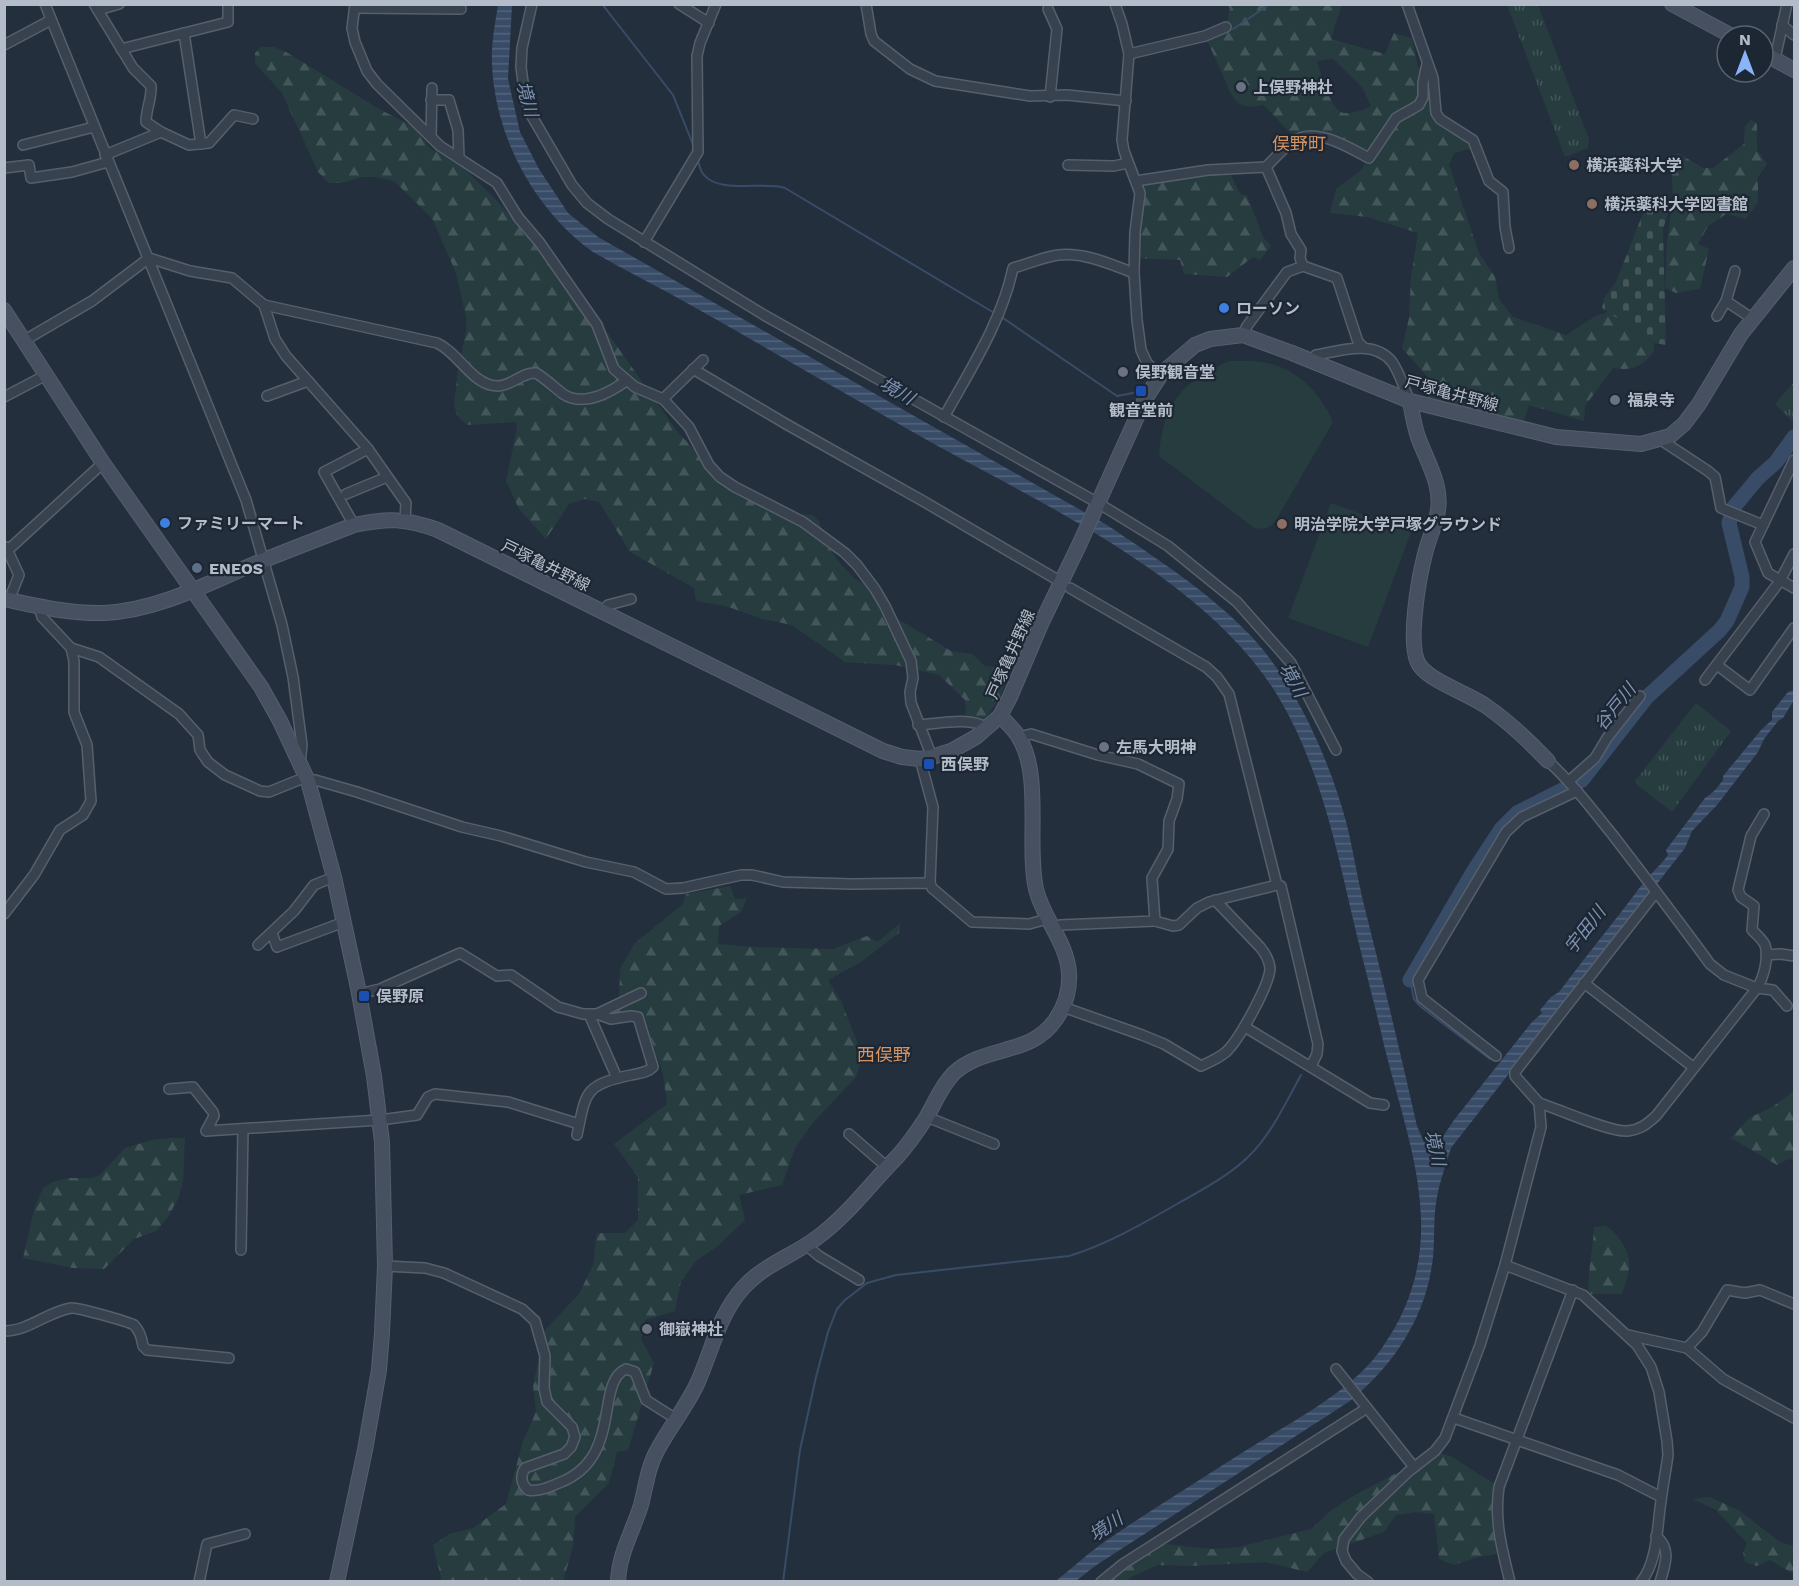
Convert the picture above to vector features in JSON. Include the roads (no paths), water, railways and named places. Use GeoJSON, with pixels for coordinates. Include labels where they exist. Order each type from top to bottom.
{"type":"FeatureCollection","features":[{"type":"Feature","properties":{"kind":"street"},"geometry":{"type":"LineString","coordinates":[[45,4],[246,500],[264,560],[293,676],[302,745],[300,764]]}},
{"type":"Feature","properties":{"kind":"street"},"geometry":{"type":"LineString","coordinates":[[120,4],[96,7],[133,68],[151,86],[152,92],[146,109],[146,122],[189,145],[209,143],[234,114],[254,119]]}},
{"type":"Feature","properties":{"kind":"street"},"geometry":{"type":"LineString","coordinates":[[121,49],[228,22],[228,4]]}},
{"type":"Feature","properties":{"kind":"street"},"geometry":{"type":"LineString","coordinates":[[532,4],[522,48],[521,67],[530,113],[572,185],[587,203],[644,242],[764,315],[1168,546],[1237,602],[1291,663],[1336,750]]}},
{"type":"Feature","properties":{"kind":"street"},"geometry":{"type":"LineString","coordinates":[[680,4],[709,23]]}},
{"type":"Feature","properties":{"kind":"street"},"geometry":{"type":"LineString","coordinates":[[644,242],[695,156],[697,56],[716,4]]}},
{"type":"Feature","properties":{"kind":"street"},"geometry":{"type":"LineString","coordinates":[[866,4],[874,41],[910,69],[926,78],[1030,96],[1067,95],[1126,101]]}},
{"type":"Feature","properties":{"kind":"street"},"geometry":{"type":"LineString","coordinates":[[1115,4],[1129,54],[1122,140],[1140,193],[1135,232],[1134,273],[1137,320],[1141,350],[1147,363],[1162,373]]}},
{"type":"Feature","properties":{"kind":"street"},"geometry":{"type":"LineString","coordinates":[[1407,4],[1433,78],[1436,113],[1440,119],[1473,140],[1489,181],[1503,192],[1505,228],[1509,248]]}},
{"type":"Feature","properties":{"kind":"street"},"geometry":{"type":"LineString","coordinates":[[1672,4],[1715,27]]}},
{"type":"Feature","properties":{"kind":"street"},"geometry":{"type":"LineString","coordinates":[[1775,42],[1782,26],[1787,4]]}},
{"type":"Feature","properties":{"kind":"street"},"geometry":{"type":"LineString","coordinates":[[461,9],[355,6],[352,28],[367,71],[377,84],[431,137],[496,183],[597,325],[614,369],[635,387],[663,399],[689,427],[709,465],[720,477],[803,522],[845,553],[875,589],[911,662],[913,678],[910,703],[926,758],[933,807],[930,883],[932,888],[972,922],[1060,925],[1155,921],[1179,926],[1197,908],[1215,900],[1277,885]]}},
{"type":"Feature","properties":{"kind":"street"},"geometry":{"type":"LineString","coordinates":[[1048,9],[1057,28],[1050,97]]}},
{"type":"Feature","properties":{"kind":"street"},"geometry":{"type":"LineString","coordinates":[[4,45],[51,20]]}},
{"type":"Feature","properties":{"kind":"street"},"geometry":{"type":"LineString","coordinates":[[1782,26],[1794,35]]}},
{"type":"Feature","properties":{"kind":"street"},"geometry":{"type":"LineString","coordinates":[[1129,54],[1205,36],[1226,27]]}},
{"type":"Feature","properties":{"kind":"street"},"geometry":{"type":"LineString","coordinates":[[184,33],[201,144]]}},
{"type":"Feature","properties":{"kind":"street"},"geometry":{"type":"LineString","coordinates":[[1775,59],[1794,70]]}},
{"type":"Feature","properties":{"kind":"street"},"geometry":{"type":"LineString","coordinates":[[1136,181],[1208,170],[1266,166],[1296,139],[1309,136],[1324,138],[1369,158],[1396,118],[1419,105],[1423,98],[1427,64]]}},
{"type":"Feature","properties":{"kind":"street"},"geometry":{"type":"LineString","coordinates":[[431,137],[432,88]]}},
{"type":"Feature","properties":{"kind":"street"},"geometry":{"type":"LineString","coordinates":[[431,100],[449,100],[458,130],[459,158]]}},
{"type":"Feature","properties":{"kind":"street"},"geometry":{"type":"LineString","coordinates":[[23,144],[94,127]]}},
{"type":"Feature","properties":{"kind":"street"},"geometry":{"type":"LineString","coordinates":[[4,168],[29,165],[31,178],[72,172],[107,159],[161,132]]}},
{"type":"Feature","properties":{"kind":"street"},"geometry":{"type":"LineString","coordinates":[[1068,165],[1114,166],[1128,163]]}},
{"type":"Feature","properties":{"kind":"street"},"geometry":{"type":"LineString","coordinates":[[1266,166],[1286,213],[1291,234],[1301,250],[1300,258],[1303,266]]}},
{"type":"Feature","properties":{"kind":"street"},"geometry":{"type":"LineString","coordinates":[[944,417],[998,313],[1008,291],[1013,268],[1051,257],[1069,255],[1104,262],[1134,273]]}},
{"type":"Feature","properties":{"kind":"street"},"geometry":{"type":"LineString","coordinates":[[148,258],[190,271],[232,278],[264,304],[437,343],[455,355],[480,379],[491,385],[507,385],[527,374],[536,373],[562,393],[578,399],[612,391],[626,381]]}},
{"type":"Feature","properties":{"kind":"street"},"geometry":{"type":"LineString","coordinates":[[25,340],[92,301],[148,258]]}},
{"type":"Feature","properties":{"kind":"street"},"geometry":{"type":"LineString","coordinates":[[1243,335],[1247,326],[1287,272],[1303,266],[1338,278],[1358,342],[1363,347],[1382,354],[1392,362],[1410,401],[1417,433],[1436,478],[1438,514],[1422,570],[1413,635],[1415,656],[1424,671],[1471,696],[1510,723],[1574,786],[1644,874],[1710,964],[1724,975],[1757,988],[1773,990],[1787,1006]]}},
{"type":"Feature","properties":{"kind":"street","name":"戸塚亀井野線"},"geometry":{"type":"LineString","coordinates":[[7,600],[39,607],[105,613],[140,608],[192,590],[354,525],[377,520],[415,521],[438,530],[603,611],[883,751],[902,757],[926,758],[957,748],[987,728],[1000,716],[1145,399],[1162,373],[1195,345],[1210,339],[1243,335],[1410,401],[1576,440],[1641,444],[1661,440],[1684,424],[1700,404],[1741,334],[1794,268]]}},
{"type":"Feature","properties":{"kind":"street"},"geometry":{"type":"LineString","coordinates":[[1717,316],[1726,301],[1736,271]]}},
{"type":"Feature","properties":{"kind":"street"},"geometry":{"type":"LineString","coordinates":[[1726,301],[1753,319]]}},
{"type":"Feature","properties":{"kind":"street"},"geometry":{"type":"LineString","coordinates":[[264,304],[275,339],[286,356],[368,449],[406,503],[405,520]]}},
{"type":"Feature","properties":{"kind":"street"},"geometry":{"type":"LineString","coordinates":[[4,310],[103,463],[261,687],[307,779],[334,877],[359,994],[380,1120],[385,1266],[385,1298],[379,1370],[365,1450],[337,1581]]}},
{"type":"Feature","properties":{"kind":"street"},"geometry":{"type":"LineString","coordinates":[[1311,360],[1316,355],[1363,347]]}},
{"type":"Feature","properties":{"kind":"street"},"geometry":{"type":"LineString","coordinates":[[663,399],[703,360]]}},
{"type":"Feature","properties":{"kind":"street"},"geometry":{"type":"LineString","coordinates":[[693,369],[1056,579]]}},
{"type":"Feature","properties":{"kind":"street"},"geometry":{"type":"LineString","coordinates":[[4,397],[46,375]]}},
{"type":"Feature","properties":{"kind":"street"},"geometry":{"type":"LineString","coordinates":[[267,396],[308,381]]}},
{"type":"Feature","properties":{"kind":"street"},"geometry":{"type":"LineString","coordinates":[[1661,440],[1715,477],[1719,502],[1723,509],[1763,525]]}},
{"type":"Feature","properties":{"kind":"street"},"geometry":{"type":"LineString","coordinates":[[354,525],[324,472],[368,449]]}},
{"type":"Feature","properties":{"kind":"street"},"geometry":{"type":"LineString","coordinates":[[1794,460],[1755,542],[1768,573],[1794,588]]}},
{"type":"Feature","properties":{"kind":"street"},"geometry":{"type":"LineString","coordinates":[[7,600],[19,575],[6,548],[103,463]]}},
{"type":"Feature","properties":{"kind":"street"},"geometry":{"type":"LineString","coordinates":[[346,494],[387,477]]}},
{"type":"Feature","properties":{"kind":"street"},"geometry":{"type":"LineString","coordinates":[[1705,680],[1780,581],[1794,554]]}},
{"type":"Feature","properties":{"kind":"street"},"geometry":{"type":"LineString","coordinates":[[1070,588],[1206,667],[1222,683],[1232,703],[1277,885],[1281,886],[1318,1044],[1317,1054],[1311,1066]]}},
{"type":"Feature","properties":{"kind":"street"},"geometry":{"type":"LineString","coordinates":[[603,611],[608,605],[631,599]]}},
{"type":"Feature","properties":{"kind":"street"},"geometry":{"type":"LineString","coordinates":[[39,607],[42,617],[71,648],[99,657],[167,704],[191,725],[198,735],[200,750],[208,762],[225,775],[260,791],[269,792],[307,779],[315,780],[462,827],[501,836],[586,862],[634,872],[666,889],[683,888],[752,874],[783,882],[930,883]]}},
{"type":"Feature","properties":{"kind":"street"},"geometry":{"type":"LineString","coordinates":[[1717,665],[1750,690],[1794,628]]}},
{"type":"Feature","properties":{"kind":"street"},"geometry":{"type":"LineString","coordinates":[[4,914],[34,875],[60,830],[83,815],[91,801],[87,745],[74,712],[74,661],[71,648]]}},
{"type":"Feature","properties":{"kind":"street"},"geometry":{"type":"LineString","coordinates":[[1496,1056],[1422,998],[1418,980],[1506,832],[1522,817],[1574,786],[1640,696]]}},
{"type":"Feature","properties":{"kind":"street"},"geometry":{"type":"LineString","coordinates":[[618,1581],[621,1556],[641,1505],[652,1461],[695,1388],[719,1324],[735,1296],[761,1270],[807,1245],[835,1223],[913,1137],[948,1079],[959,1068],[982,1057],[1021,1046],[1037,1038],[1052,1025],[1063,1007],[1069,987],[1069,974],[1063,950],[1038,898],[1034,877],[1031,776],[1028,757],[1019,737],[1000,716]]}},
{"type":"Feature","properties":{"kind":"street"},"geometry":{"type":"LineString","coordinates":[[918,725],[962,722],[981,724],[987,728]]}},
{"type":"Feature","properties":{"kind":"street"},"geometry":{"type":"LineString","coordinates":[[1019,737],[1031,734],[1098,755],[1138,764],[1179,784],[1177,800],[1169,821],[1168,849],[1152,878],[1155,921]]}},
{"type":"Feature","properties":{"kind":"street"},"geometry":{"type":"LineString","coordinates":[[1539,1103],[1616,1130],[1638,1129],[1645,1126],[1656,1116],[1757,988],[1763,973],[1766,956],[1765,944],[1752,930],[1754,906],[1741,897],[1738,890],[1752,836],[1764,814]]}},
{"type":"Feature","properties":{"kind":"street"},"geometry":{"type":"LineString","coordinates":[[258,945],[294,911],[314,885],[334,877]]}},
{"type":"Feature","properties":{"kind":"street"},"geometry":{"type":"LineString","coordinates":[[1368,1581],[1357,1574],[1346,1561],[1342,1551],[1344,1539],[1352,1526],[1445,1438],[1480,1345],[1505,1265],[1539,1138],[1541,1114],[1539,1103],[1517,1080],[1515,1072],[1655,890]]}},
{"type":"Feature","properties":{"kind":"street"},"geometry":{"type":"LineString","coordinates":[[1063,1007],[1150,1038],[1202,1066],[1224,1054],[1245,1027],[1268,976],[1268,960],[1260,946],[1215,900]]}},
{"type":"Feature","properties":{"kind":"street"},"geometry":{"type":"LineString","coordinates":[[272,933],[277,947],[344,922]]}},
{"type":"Feature","properties":{"kind":"street"},"geometry":{"type":"LineString","coordinates":[[359,994],[380,989],[460,953],[497,976],[512,975],[558,1007],[611,1019],[638,1017],[653,1067],[649,1071],[617,1078],[591,1089],[584,1098],[577,1135]]}},
{"type":"Feature","properties":{"kind":"street"},"geometry":{"type":"LineString","coordinates":[[1766,956],[1781,954],[1794,956]]}},
{"type":"Feature","properties":{"kind":"street"},"geometry":{"type":"LineString","coordinates":[[1584,983],[1693,1067]]}},
{"type":"Feature","properties":{"kind":"street"},"geometry":{"type":"LineString","coordinates":[[593,1014],[641,993]]}},
{"type":"Feature","properties":{"kind":"street"},"geometry":{"type":"LineString","coordinates":[[593,1014],[617,1078]]}},
{"type":"Feature","properties":{"kind":"street"},"geometry":{"type":"LineString","coordinates":[[1245,1027],[1370,1103],[1384,1105]]}},
{"type":"Feature","properties":{"kind":"street"},"geometry":{"type":"LineString","coordinates":[[169,1089],[193,1087],[213,1112],[214,1116],[206,1131],[380,1120],[417,1115],[428,1097],[435,1094],[508,1102],[579,1124]]}},
{"type":"Feature","properties":{"kind":"street"},"geometry":{"type":"LineString","coordinates":[[927,1117],[994,1144]]}},
{"type":"Feature","properties":{"kind":"street"},"geometry":{"type":"LineString","coordinates":[[242,1250],[243,1129]]}},
{"type":"Feature","properties":{"kind":"street"},"geometry":{"type":"LineString","coordinates":[[849,1134],[887,1167]]}},
{"type":"Feature","properties":{"kind":"street"},"geometry":{"type":"LineString","coordinates":[[807,1245],[819,1256],[859,1280]]}},
{"type":"Feature","properties":{"kind":"street"},"geometry":{"type":"LineString","coordinates":[[1505,1265],[1573,1290],[1591,1302],[1626,1334],[1645,1357],[1659,1392],[1668,1441],[1668,1455],[1656,1536],[1650,1564],[1641,1581]]}},
{"type":"Feature","properties":{"kind":"street"},"geometry":{"type":"LineString","coordinates":[[385,1266],[425,1268],[444,1273],[522,1309],[535,1321],[545,1356],[544,1388],[547,1402],[572,1427],[574,1437],[571,1446],[564,1454],[525,1468],[521,1476],[524,1487],[528,1490],[537,1491],[572,1477],[590,1463],[603,1436],[613,1384],[622,1371],[627,1369],[635,1372],[646,1400],[676,1419]]}},
{"type":"Feature","properties":{"kind":"street"},"geometry":{"type":"LineString","coordinates":[[1510,1581],[1498,1530],[1496,1509],[1499,1487],[1573,1290]]}},
{"type":"Feature","properties":{"kind":"street"},"geometry":{"type":"LineString","coordinates":[[1687,1348],[1702,1332],[1727,1290],[1745,1293],[1760,1290],[1794,1304]]}},
{"type":"Feature","properties":{"kind":"street"},"geometry":{"type":"LineString","coordinates":[[4,1330],[15,1330],[71,1308],[84,1309],[133,1324],[147,1350],[229,1358]]}},
{"type":"Feature","properties":{"kind":"street"},"geometry":{"type":"LineString","coordinates":[[1626,1334],[1687,1348],[1723,1379],[1794,1418]]}},
{"type":"Feature","properties":{"kind":"street"},"geometry":{"type":"LineString","coordinates":[[1338,1372],[1414,1467]]}},
{"type":"Feature","properties":{"kind":"street"},"geometry":{"type":"LineString","coordinates":[[1101,1581],[1123,1564],[1366,1407]]}},
{"type":"Feature","properties":{"kind":"street"},"geometry":{"type":"LineString","coordinates":[[1454,1418],[1618,1475],[1661,1497]]}},
{"type":"Feature","properties":{"kind":"street"},"geometry":{"type":"LineString","coordinates":[[199,1581],[207,1544],[245,1534]]}},
{"type":"Feature","properties":{"kind":"street"},"geometry":{"type":"LineString","coordinates":[[1656,1536],[1665,1546],[1667,1557],[1660,1581]]}},
{"type":"Feature","properties":{"kind":"water","name":"境川"},"geometry":{"type":"Polygon","coordinates":[[[498,5],[512,5],[508,79],[520,132],[539,169],[568,213],[598,237],[1107,525],[1163,563],[1218,605],[1251,636],[1267,655],[1283,677],[1310,724],[1340,800],[1417,1126],[1424,1142],[1433,1143],[1442,1138],[1532,1022],[1542,1013],[1540,1010],[1551,997],[1559,992],[1644,882],[1668,855],[1666,850],[1705,798],[1717,788],[1723,776],[1772,720],[1772,712],[1788,692],[1794,690],[1794,700],[1783,718],[1764,739],[1758,752],[1717,805],[1692,831],[1685,848],[1451,1148],[1437,1197],[1433,1257],[1424,1299],[1406,1338],[1381,1372],[1350,1401],[1095,1566],[1076,1581],[1056,1581],[1094,1549],[1319,1406],[1354,1379],[1382,1348],[1404,1310],[1416,1273],[1421,1236],[1420,1199],[1414,1161],[1332,831],[1315,776],[1293,723],[1279,698],[1249,656],[1211,617],[1168,582],[1121,549],[1071,519],[593,252],[572,235],[536,193],[510,144],[501,118],[492,64],[498,5]]]}},
{"type":"Feature","properties":{"kind":"waterway"},"geometry":{"type":"LineString","coordinates":[[602,4],[673,95],[694,147]]}},
{"type":"Feature","properties":{"kind":"waterway"},"geometry":{"type":"LineString","coordinates":[[1233,29],[1270,4]]}},
{"type":"Feature","properties":{"kind":"waterway"},"geometry":{"type":"LineString","coordinates":[[697,158],[704,175],[711,181],[731,186],[785,188],[996,314]]}},
{"type":"Feature","properties":{"kind":"waterway"},"geometry":{"type":"LineString","coordinates":[[1000,316],[1117,396],[1138,392]]}},
{"type":"Feature","properties":{"kind":"waterway","name":"谷戸川"},"geometry":{"type":"LineString","coordinates":[[1410,980],[1501,829],[1517,813],[1582,780],[1647,697],[1727,621],[1742,587],[1742,577],[1729,523],[1733,508],[1758,478],[1776,462],[1794,437]]}},
{"type":"Feature","properties":{"kind":"waterway"},"geometry":{"type":"LineString","coordinates":[[1410,980],[1414,999],[1420,1006],[1490,1059]]}},
{"type":"Feature","properties":{"kind":"waterway"},"geometry":{"type":"LineString","coordinates":[[783,1582],[800,1450],[816,1377],[828,1332],[837,1309],[845,1300],[867,1283],[896,1275],[1069,1256],[1124,1233],[1205,1188],[1241,1163],[1257,1148],[1271,1128],[1301,1075]]}},
{"type":"Feature","properties":{"kind":"place","name":"上俣野神社"},"geometry":{"type":"Point","coordinates":[1241,87]}},
{"type":"Feature","properties":{"kind":"place","name":"横浜薬科大学"},"geometry":{"type":"Point","coordinates":[1574,165]}},
{"type":"Feature","properties":{"kind":"place","name":"横浜薬科大学図書館"},"geometry":{"type":"Point","coordinates":[1592,204]}},
{"type":"Feature","properties":{"kind":"place","name":"ローソン"},"geometry":{"type":"Point","coordinates":[1224,308]}},
{"type":"Feature","properties":{"kind":"place","name":"俣野観音堂"},"geometry":{"type":"Point","coordinates":[1123,372]}},
{"type":"Feature","properties":{"kind":"place","name":"観音堂前"},"geometry":{"type":"Point","coordinates":[1141,391]}},
{"type":"Feature","properties":{"kind":"place","name":"福泉寺"},"geometry":{"type":"Point","coordinates":[1615,400]}},
{"type":"Feature","properties":{"kind":"place","name":"ファミリーマート"},"geometry":{"type":"Point","coordinates":[165,523]}},
{"type":"Feature","properties":{"kind":"place","name":"明治学院大学戸塚グラウンド"},"geometry":{"type":"Point","coordinates":[1282,524]}},
{"type":"Feature","properties":{"kind":"place","name":"ENEOS"},"geometry":{"type":"Point","coordinates":[197,568]}},
{"type":"Feature","properties":{"kind":"place","name":"左馬大明神"},"geometry":{"type":"Point","coordinates":[1104,747]}},
{"type":"Feature","properties":{"kind":"place","name":"西俣野"},"geometry":{"type":"Point","coordinates":[929,764]}},
{"type":"Feature","properties":{"kind":"place","name":"俣野原"},"geometry":{"type":"Point","coordinates":[364,996]}},
{"type":"Feature","properties":{"kind":"place","name":"御嶽神社"},"geometry":{"type":"Point","coordinates":[647,1329]}},
{"type":"Feature","properties":{"kind":"district","name":"俣野町"},"geometry":{"type":"Point","coordinates":[1299,144]}},
{"type":"Feature","properties":{"kind":"district","name":"西俣野"},"geometry":{"type":"Point","coordinates":[884,1055]}},
{"type":"Feature","properties":{"kind":"water label","name":"宇田川"},"geometry":{"type":"Point","coordinates":[1585,930]}}]}
